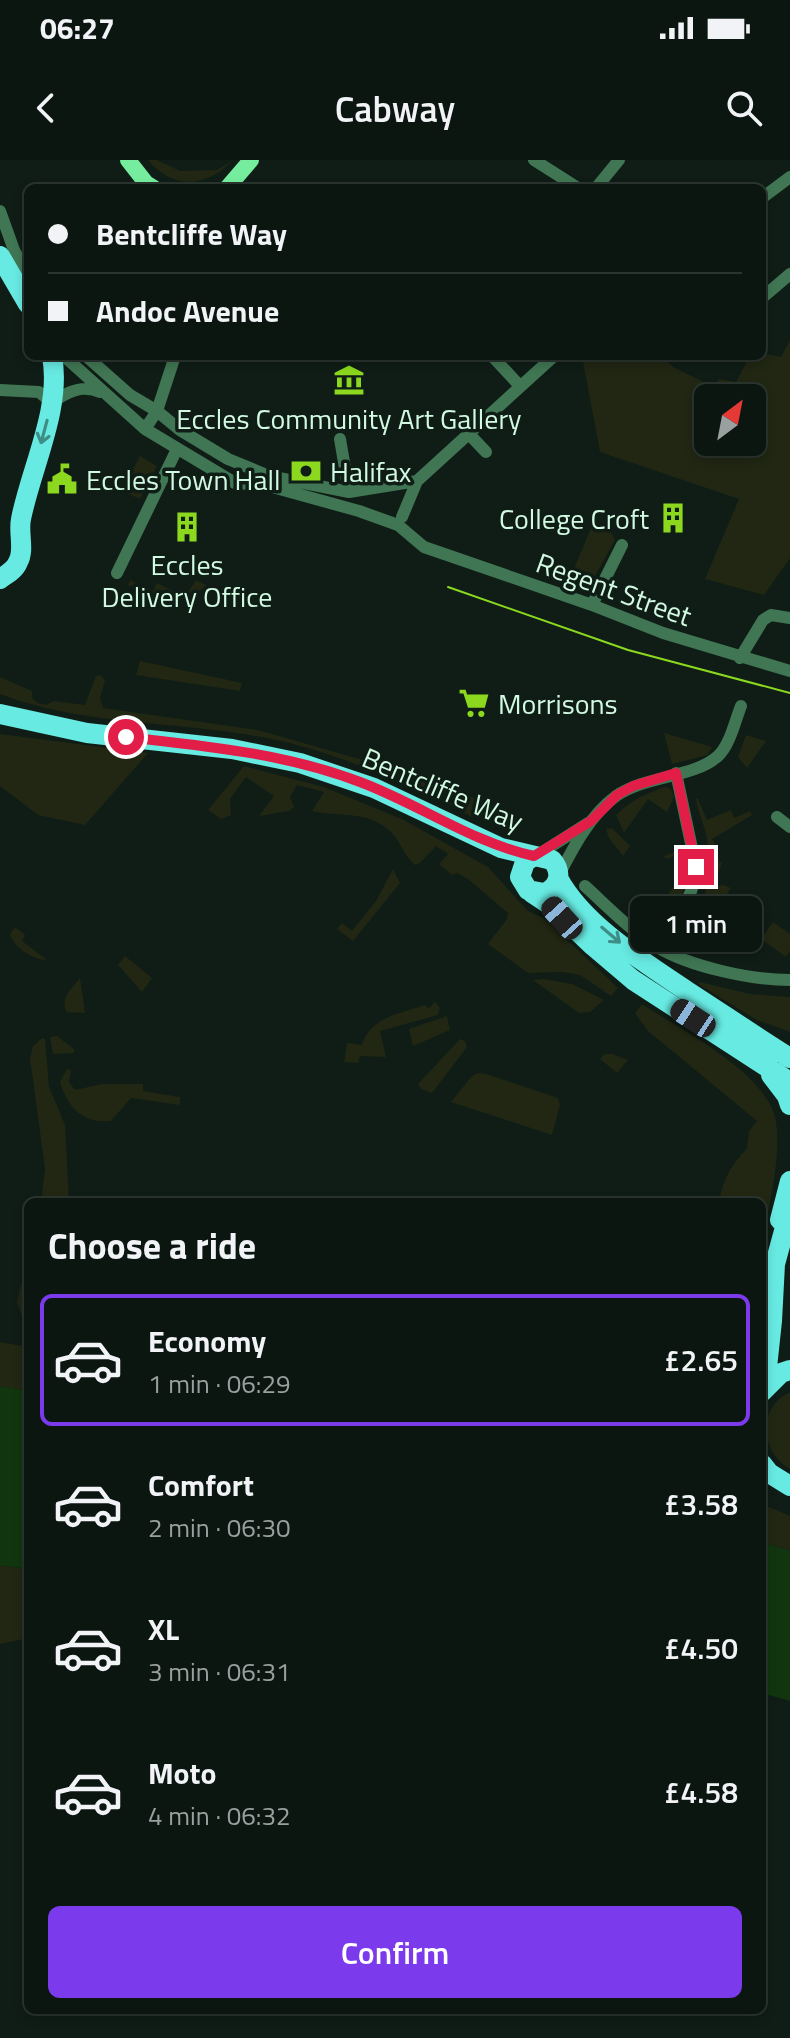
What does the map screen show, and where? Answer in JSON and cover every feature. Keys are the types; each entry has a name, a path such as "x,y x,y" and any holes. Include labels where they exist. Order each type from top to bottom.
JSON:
{"main road":[{"path":"128,160 148,184"},
{"path":"230,184 251,160"},
{"path":"0,256 24,297"},
{"path":"0,579 19,562 10,542 21,520 52,403 55,380 52,360"},
{"name":"Bentcliffe Way","path":"0,714 87,733 232,749 300,763 374,788 501,848 535,856"},
{"path":"454,828 550,905 633,980 746,1042 790,1058"},
{"path":"527,888 522,867 535,856 552,860 565,891 581,910 746,1042 790,1082"},
{"path":"527,888 549,892 559,877"},
{"path":"746,1042 790,1043"},
{"path":"746,1042 787,1096 790,1105"},
{"path":"766,1372 782,1208 790,1181"},
{"path":"775,1264 790,1209"},
{"path":"775,1264 790,1235"},
{"path":"766,1387 781,1373 790,1370"},
{"path":"766,1469 790,1486"}],"street":[{"path":"534,160 572,184"},
{"path":"599,184 619,160"},
{"path":"766,195 790,177"},
{"path":"0,211 24,269"},
{"path":"766,295 790,274"},
{"name":"Regent Street","path":"68,360 145,429 235,483 265,485 312,497 398,525 424,547 663,633 790,671"},
{"path":"91,360 130,395 180,430 228,459 269,476 349,492 417,481"},
{"path":"145,429 157,411 174,360"},
{"path":"496,360 520,386"},
{"path":"402,517 417,481 549,360"},
{"path":"0,390 39,392 52,403 82,388 104,394"},
{"path":"468,433 486,452"},
{"path":"340,439 349,492"},
{"path":"117,573 177,449"},
{"path":"592,605 622,545"},
{"path":"740,658 763,620 771,615 790,618"},
{"path":"559,877 591,821 607,804 625,791 676,773 696,770 719,756 741,706"},
{"path":"659,948 685,904 695,878 696,867 676,773"},
{"path":"777,817 790,827"},
{"path":"535,856 591,821"},
{"path":"585,886 629,927 659,948 736,975 790,980"}],"shaded area":[{"path":"148,160 157,160 180,171 217,170 233,160 212,176 190,182 168,177"},
{"path":"790,340 790,558 764,595 705,579 739,499 600,452 583,360 666,360 673,367 708,384 694,384 694,456 766,456 766,384 716,384 719,379 736,382 748,360 766,360 766,354 781,357"},
{"path":"140,456 157,466 140,499 122,491"},
{"path":"594,521 610,530 615,540 589,587 584,588 568,583"},
{"path":"130,580 153,591 157,583 185,597 196,580 206,585 187,598 178,599 128,585"},
{"path":"140,661 242,683 240,691 136,675"},
{"path":"100,675 105,681 100,698 103,708 258,730 366,761 365,765 380,774 319,751 272,739 62,712 0,694 0,677 32,691 32,698 38,703 46,705 54,701 85,705 96,676"},
{"path":"664,733 712,747 708,755 672,764"},
{"path":"0,734 148,753 85,825 38,815 0,786"},
{"path":"746,735 766,741 747,768 738,757"},
{"path":"372,765 477,799 472,817 384,775 386,772"},
{"path":"244,766 324,787 404,820 488,867 528,911 544,918 618,988 611,996 580,975 528,973 488,944 507,919 508,913 468,879 457,873 452,875 439,864 448,854 436,846 415,865 383,825 364,817 312,811 324,792 297,785 290,797 294,807 289,811 259,816 274,796 246,777 230,799 231,815 221,819 208,810"},
{"path":"665,787 671,789 674,797 667,812 648,799 624,833 616,815 639,798"},
{"path":"696,799 707,820 731,810 734,818 750,811 752,815 712,839 715,843 709,852 722,863 716,880 710,879 707,839"},
{"path":"612,828 630,846 623,856 609,838 606,829"},
{"path":"687,848 689,865 687,880 675,909 664,900 688,866 675,856 666,859 664,856"},
{"path":"393,869 400,883 353,941 337,929 342,923 352,931 376,901"},
{"path":"723,885 731,888 710,918 700,911 706,889"},
{"path":"773,922 790,934 790,951 786,957 761,939"},
{"path":"15,927 25,935 22,941 47,960 36,958 19,948 10,934"},
{"path":"125,956 152,978 142,992 118,965"},
{"path":"80,978 85,1013 67,1012 65,998"},
{"path":"533,980 572,984 604,1000 590,1012 579,1013"},
{"path":"698,984 750,994 790,997 790,1032 757,1020"},
{"path":"435,1002 440,1008 438,1015 380,1031 386,1057 360,1056 358,1063 344,1062 347,1043 362,1045 379,1022 424,1005 429,1008"},
{"path":"642,1004 698,1039 738,1068 768,1100 775,1117 777,1147 766,1224 766,1198 720,1198 728,1173 747,1149 749,1131 757,1121 648,1031 635,1013"},
{"path":"447,1016 450,1030 413,1046 409,1029"},
{"path":"57,1036 74,1049 74,1053 53,1054 50,1037"},
{"path":"45,1039 49,1087 65,1125 69,1198 41,1198 45,1169 30,1058 33,1046"},
{"path":"460,1039 465,1041 467,1047 432,1093 421,1089 418,1084"},
{"path":"605,1054 628,1060 617,1073 600,1059"},
{"path":"67,1069 71,1070 69,1082 75,1090 102,1084 143,1084 143,1091 180,1097 180,1105 131,1098 111,1121 92,1120 72,1107 67,1099 60,1082"},
{"path":"477,1073 558,1098 560,1105 552,1135 451,1102"},
{"path":"24,1274 24,1316 17,1302"},
{"path":"0,1342 24,1346 24,1390 0,1386"},
{"path":"0,1386 24,1390 24,1568 0,1565"},
{"path":"790,1392 790,1469 773,1452 766,1430 771,1408"},
{"path":"766,1506 790,1516 790,1551 766,1543"},
{"path":"766,1543 790,1551 790,1701 766,1694"},
{"path":"0,1565 24,1568 24,1639 0,1644"}],"tram line":[{"path":"448,587 628,650 790,693"}],"place":[{"name":"Eccles Community Art Gallery","path":"349,380"},
{"name":"Halifax","path":"306,471"},
{"name":"Eccles Town Hall","path":"62,479"},
{"name":"College Croft","path":"673,518"},
{"name":"Eccles Delivery Office","path":"187,527"},
{"name":"Morrisons","path":"474,703"}],"route":[{"path":"126,737 232,749 300,763 361,782 454,828 501,848 534,856 591,821 617,795 633,786 676,773 696,867"}]}
